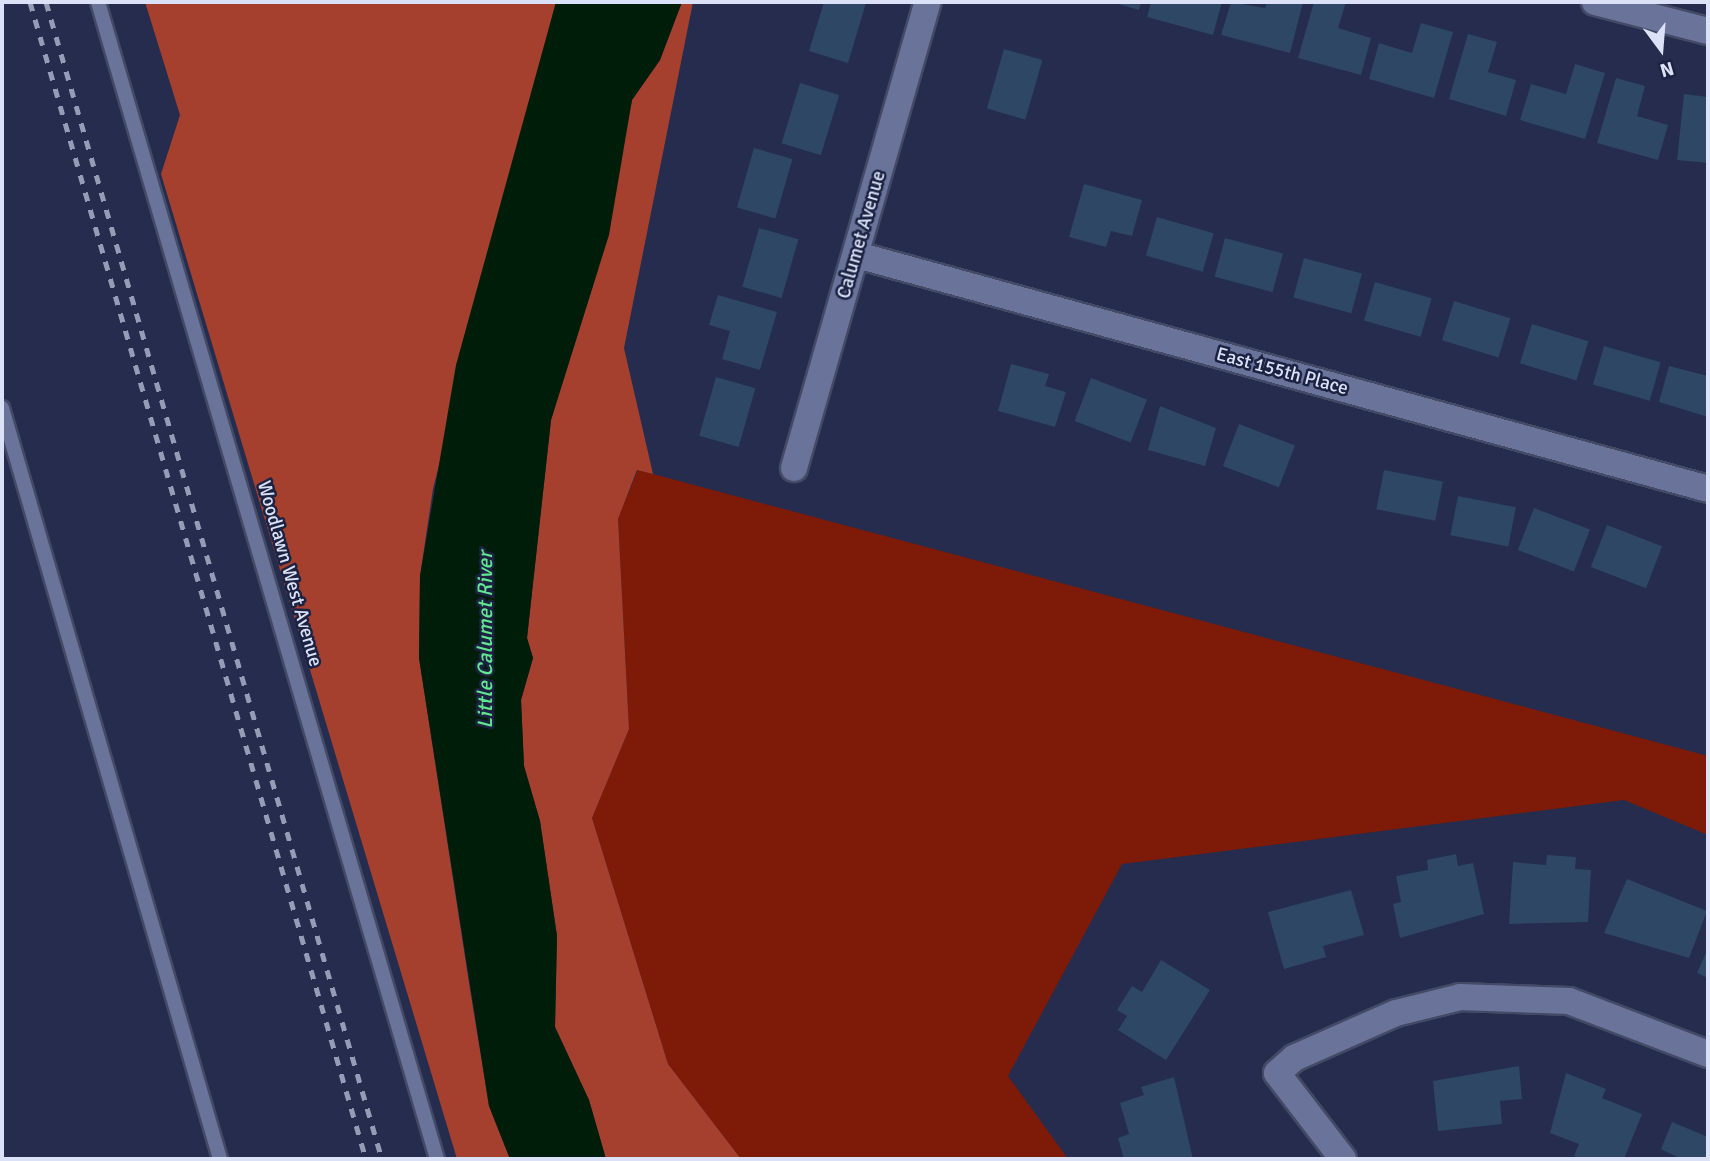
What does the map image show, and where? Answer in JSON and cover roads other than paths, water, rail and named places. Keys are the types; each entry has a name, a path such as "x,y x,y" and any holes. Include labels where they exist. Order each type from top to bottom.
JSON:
{"street":[{"name":"Calumet Avenue","path":"794,468 928,2"},
{"path":"1595,2 1708,31"},
{"name":"East 155th Place","path":"856,255 1708,489"},
{"path":"1343,1159 1277,1073 1294,1058 1396,1013 1489,995 1595,1008 1708,1054"}],"lane":[{"name":"Woodlawn West Avenue","path":"98,2 438,1159"},
{"path":"2,408 220,1159"}],"water":[{"name":"Little Calumet River","path":"556,2 682,2 660,60 632,100 609,235 551,420 527,638 533,658 521,700 524,766 540,821 557,936 555,1027 589,1100 606,1159 510,1159 489,1106 419,658 420,576 456,365"}],"railway":[{"path":"30,2 366,1159"},
{"path":"46,2 382,1159"}]}
